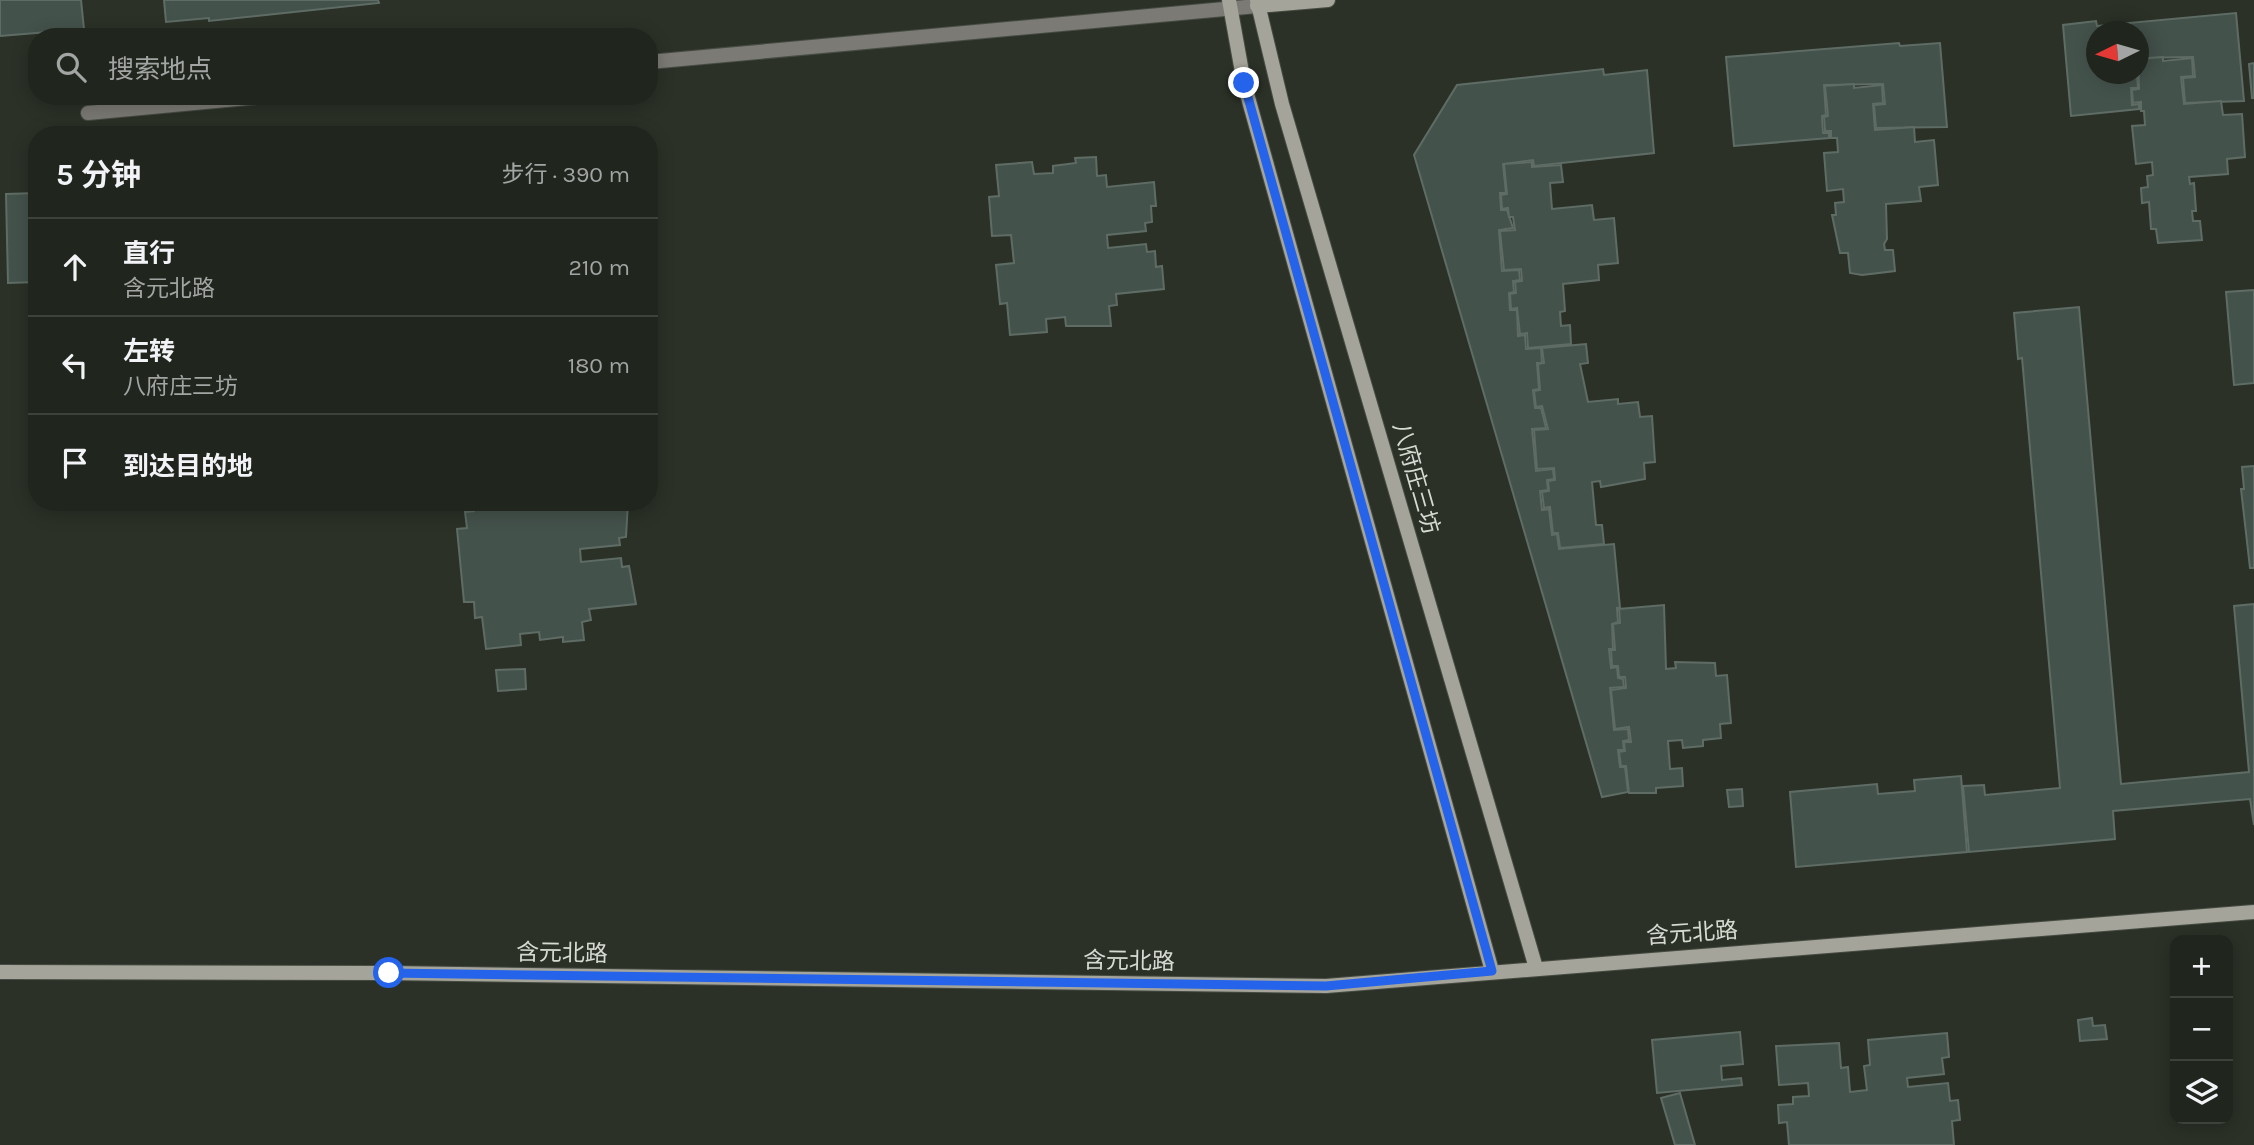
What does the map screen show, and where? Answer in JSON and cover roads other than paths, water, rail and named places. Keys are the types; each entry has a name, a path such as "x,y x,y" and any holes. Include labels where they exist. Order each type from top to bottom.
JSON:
{"street":[{"path":"658,60 1230,4 1328,0"},
{"name":"八府庄三坊","path":"1257,3 1286,117 1536,968"},
{"path":"1230,4 1244,83 1492,971"},
{"path":"88,113 173,105"},
{"name":"含元北路","path":"0,972 375,973 1326,986 2254,912"}]}
